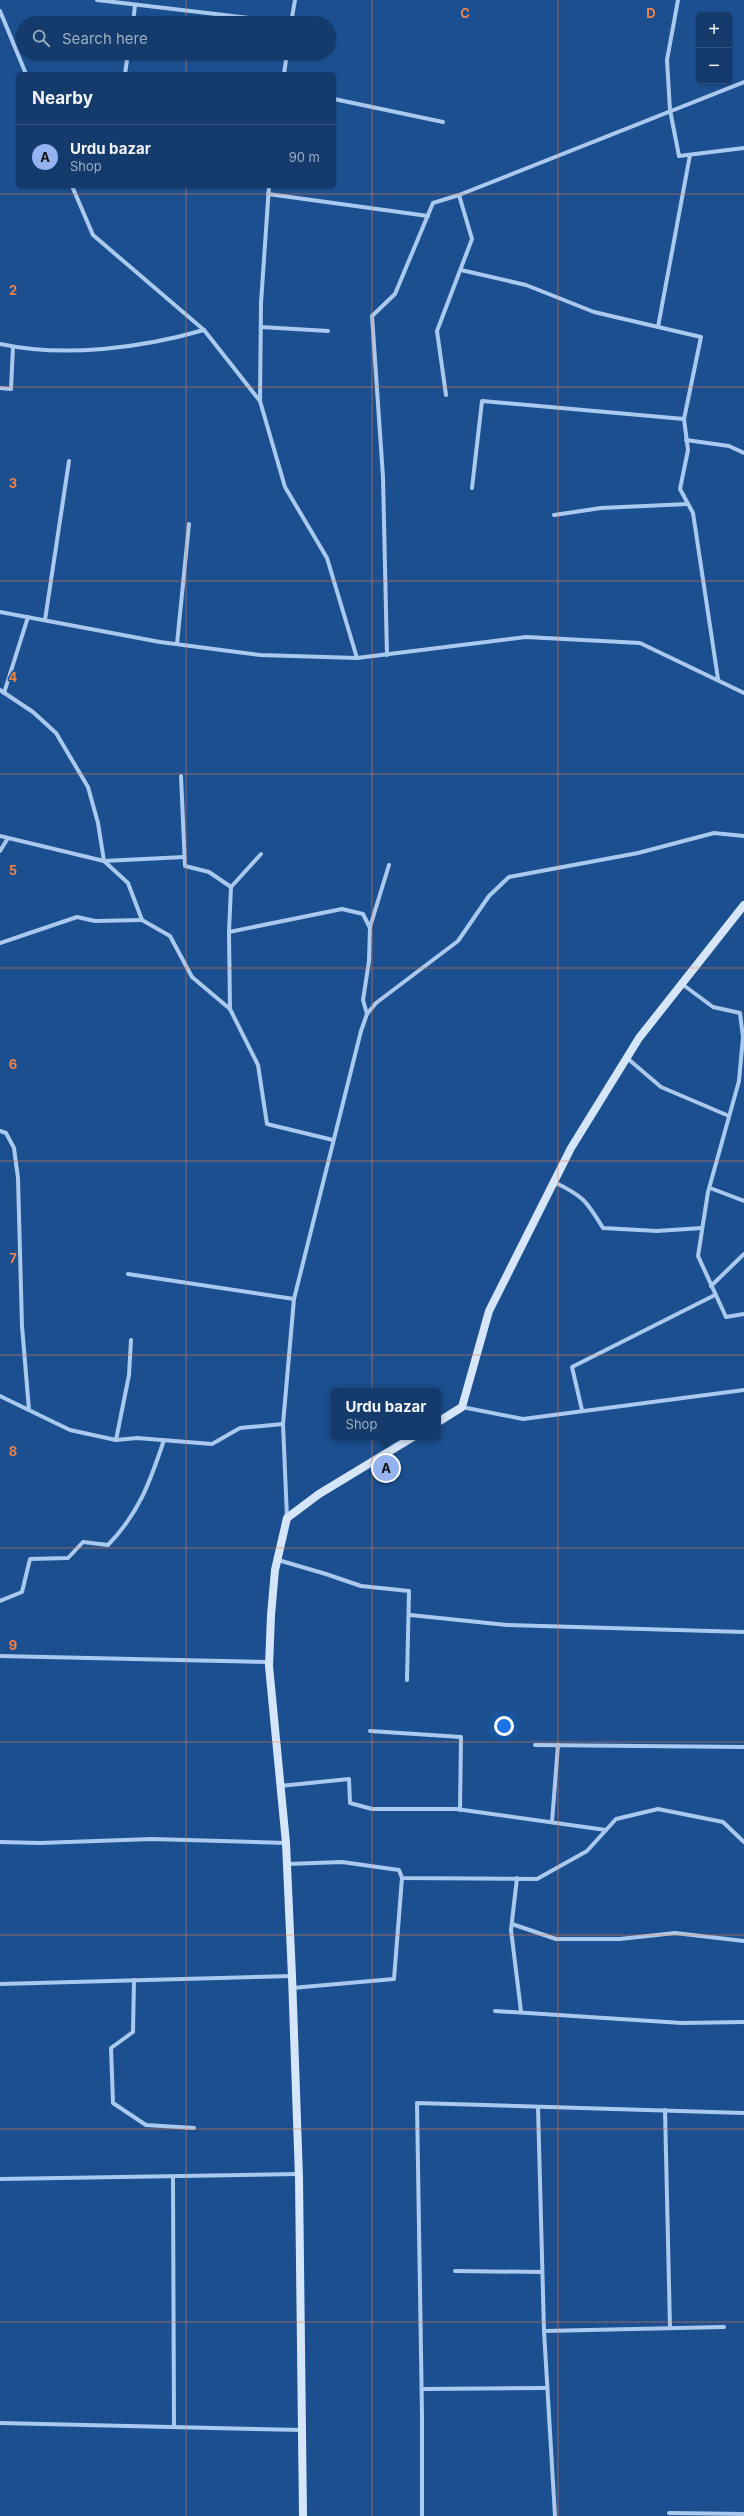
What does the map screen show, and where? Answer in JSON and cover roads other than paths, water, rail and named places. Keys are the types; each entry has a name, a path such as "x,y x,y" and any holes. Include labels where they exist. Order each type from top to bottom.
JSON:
{"main road":[{"path":"441,1420 462,1407 489,1311 571,1148 639,1038 744,905"},
{"path":"303,2516 298,2174 292,1976 286,1843 269,1662 271,1616 278,1560 287,1518 319,1494 407,1440"}],"street":[{"path":"97,0 230,16"},
{"path":"292,16 295,0"},
{"path":"678,0 667,60 670,110 679,156 744,148"},
{"path":"134,16 135,5"},
{"path":"0,11 16,50"},
{"path":"20,60 25,72"},
{"path":"125,72 127,60"},
{"path":"284,72 286,60"},
{"path":"387,655 383,477 372,316 395,294 434,203 459,195 670,110 744,82"},
{"path":"336,99 443,122"},
{"path":"658,327 690,155"},
{"path":"73,188 93,235 204,330 260,401"},
{"path":"269,188 261,327 260,401 285,487 327,558 357,658"},
{"path":"268,194 428,216"},
{"path":"446,395 437,331 472,239 459,195"},
{"path":"461,270 526,285 594,312 701,337 684,419 688,450 680,489 693,513 718,679"},
{"path":"261,327 328,331"},
{"path":"0,344 23,349 107,349 166,341 204,330"},
{"path":"0,388 11,389 13,347"},
{"path":"472,488 482,401 684,419"},
{"path":"686,440 729,446 744,454"},
{"path":"46,620 69,462"},
{"path":"554,515 601,508 688,504"},
{"path":"176,644 189,524"},
{"path":"0,612 176,644 260,655 357,658 526,638 640,643 718,679 744,693"},
{"path":"28,617 2,692 33,712 56,733 88,787 98,823 104,861 128,883 142,920"},
{"path":"181,776 185,866 209,872 231,887"},
{"path":"287,1518 283,1424 294,1299 361,1031 367,1014 376,1003 458,941 489,896 509,877 638,853 714,833 744,836"},
{"path":"0,836 104,861 184,857"},
{"path":"0,851 8,838"},
{"path":"230,1009 229,932 231,887 261,854"},
{"path":"367,1014 363,1000 369,961 370,927 389,865"},
{"path":"229,932 342,909 363,914 370,927"},
{"path":"0,943 76,917 95,921 142,920 170,936 192,977 230,1009 258,1065 267,1124 334,1140"},
{"path":"682,984 713,1007 740,1013 743,1037 739,1081 710,1188 698,1256 726,1317 744,1314"},
{"path":"627,1058 661,1087 729,1116"},
{"path":"0,1131 6,1133 14,1148 18,1178 22,1326 29,1410"},
{"path":"554,1182 580,1195 588,1203 603,1228 657,1231 702,1228"},
{"path":"710,1188 744,1201"},
{"path":"711,1286 744,1254"},
{"path":"128,1274 294,1299"},
{"path":"582,1410 572,1367 715,1295"},
{"path":"116,1440 129,1374 132,1340"},
{"path":"462,1407 523,1419 582,1410 744,1390"},
{"path":"0,1396 70,1430 116,1440 137,1438 212,1444 240,1428 283,1424"},
{"path":"0,1601 22,1592 30,1559 68,1558 83,1542 108,1545 125,1528 146,1493 164,1440"},
{"path":"278,1560 361,1586 409,1591 410,1615 407,1680"},
{"path":"410,1615 507,1625 744,1632"},
{"path":"0,1656 269,1662"},
{"path":"370,1731 461,1737 460,1810"},
{"path":"535,1744 744,1747"},
{"path":"552,1822 558,1745"},
{"path":"280,1786 349,1779 350,1803 372,1809 460,1810 606,1830"},
{"path":"402,1878 537,1879 587,1851 616,1819 658,1809 723,1822 744,1842"},
{"path":"0,1842 40,1843 152,1839 286,1843"},
{"path":"287,1864 342,1862 399,1870 402,1878 394,1979 292,1988"},
{"path":"517,1878 512,1924 520,2011"},
{"path":"512,1924 556,1939 620,1939 675,1933 744,1941"},
{"path":"0,1984 292,1976"},
{"path":"134,1980 133,2032 111,2048 113,2103 146,2125 194,2128"},
{"path":"495,2011 520,2011 682,2023 744,2022"},
{"path":"422,2516 422,2389 417,2104 744,2113"},
{"path":"538,2107 544,2331 555,2516"},
{"path":"664,2110 670,2328"},
{"path":"0,2179 298,2174"},
{"path":"174,2177 174,2427"},
{"path":"455,2271 542,2272"},
{"path":"544,2331 724,2327"},
{"path":"422,2389 547,2388"},
{"path":"0,2424 302,2430"},
{"path":"669,2513 744,2514"}],"place":[{"name":"Urdu bazar","path":"386,1468"}]}
